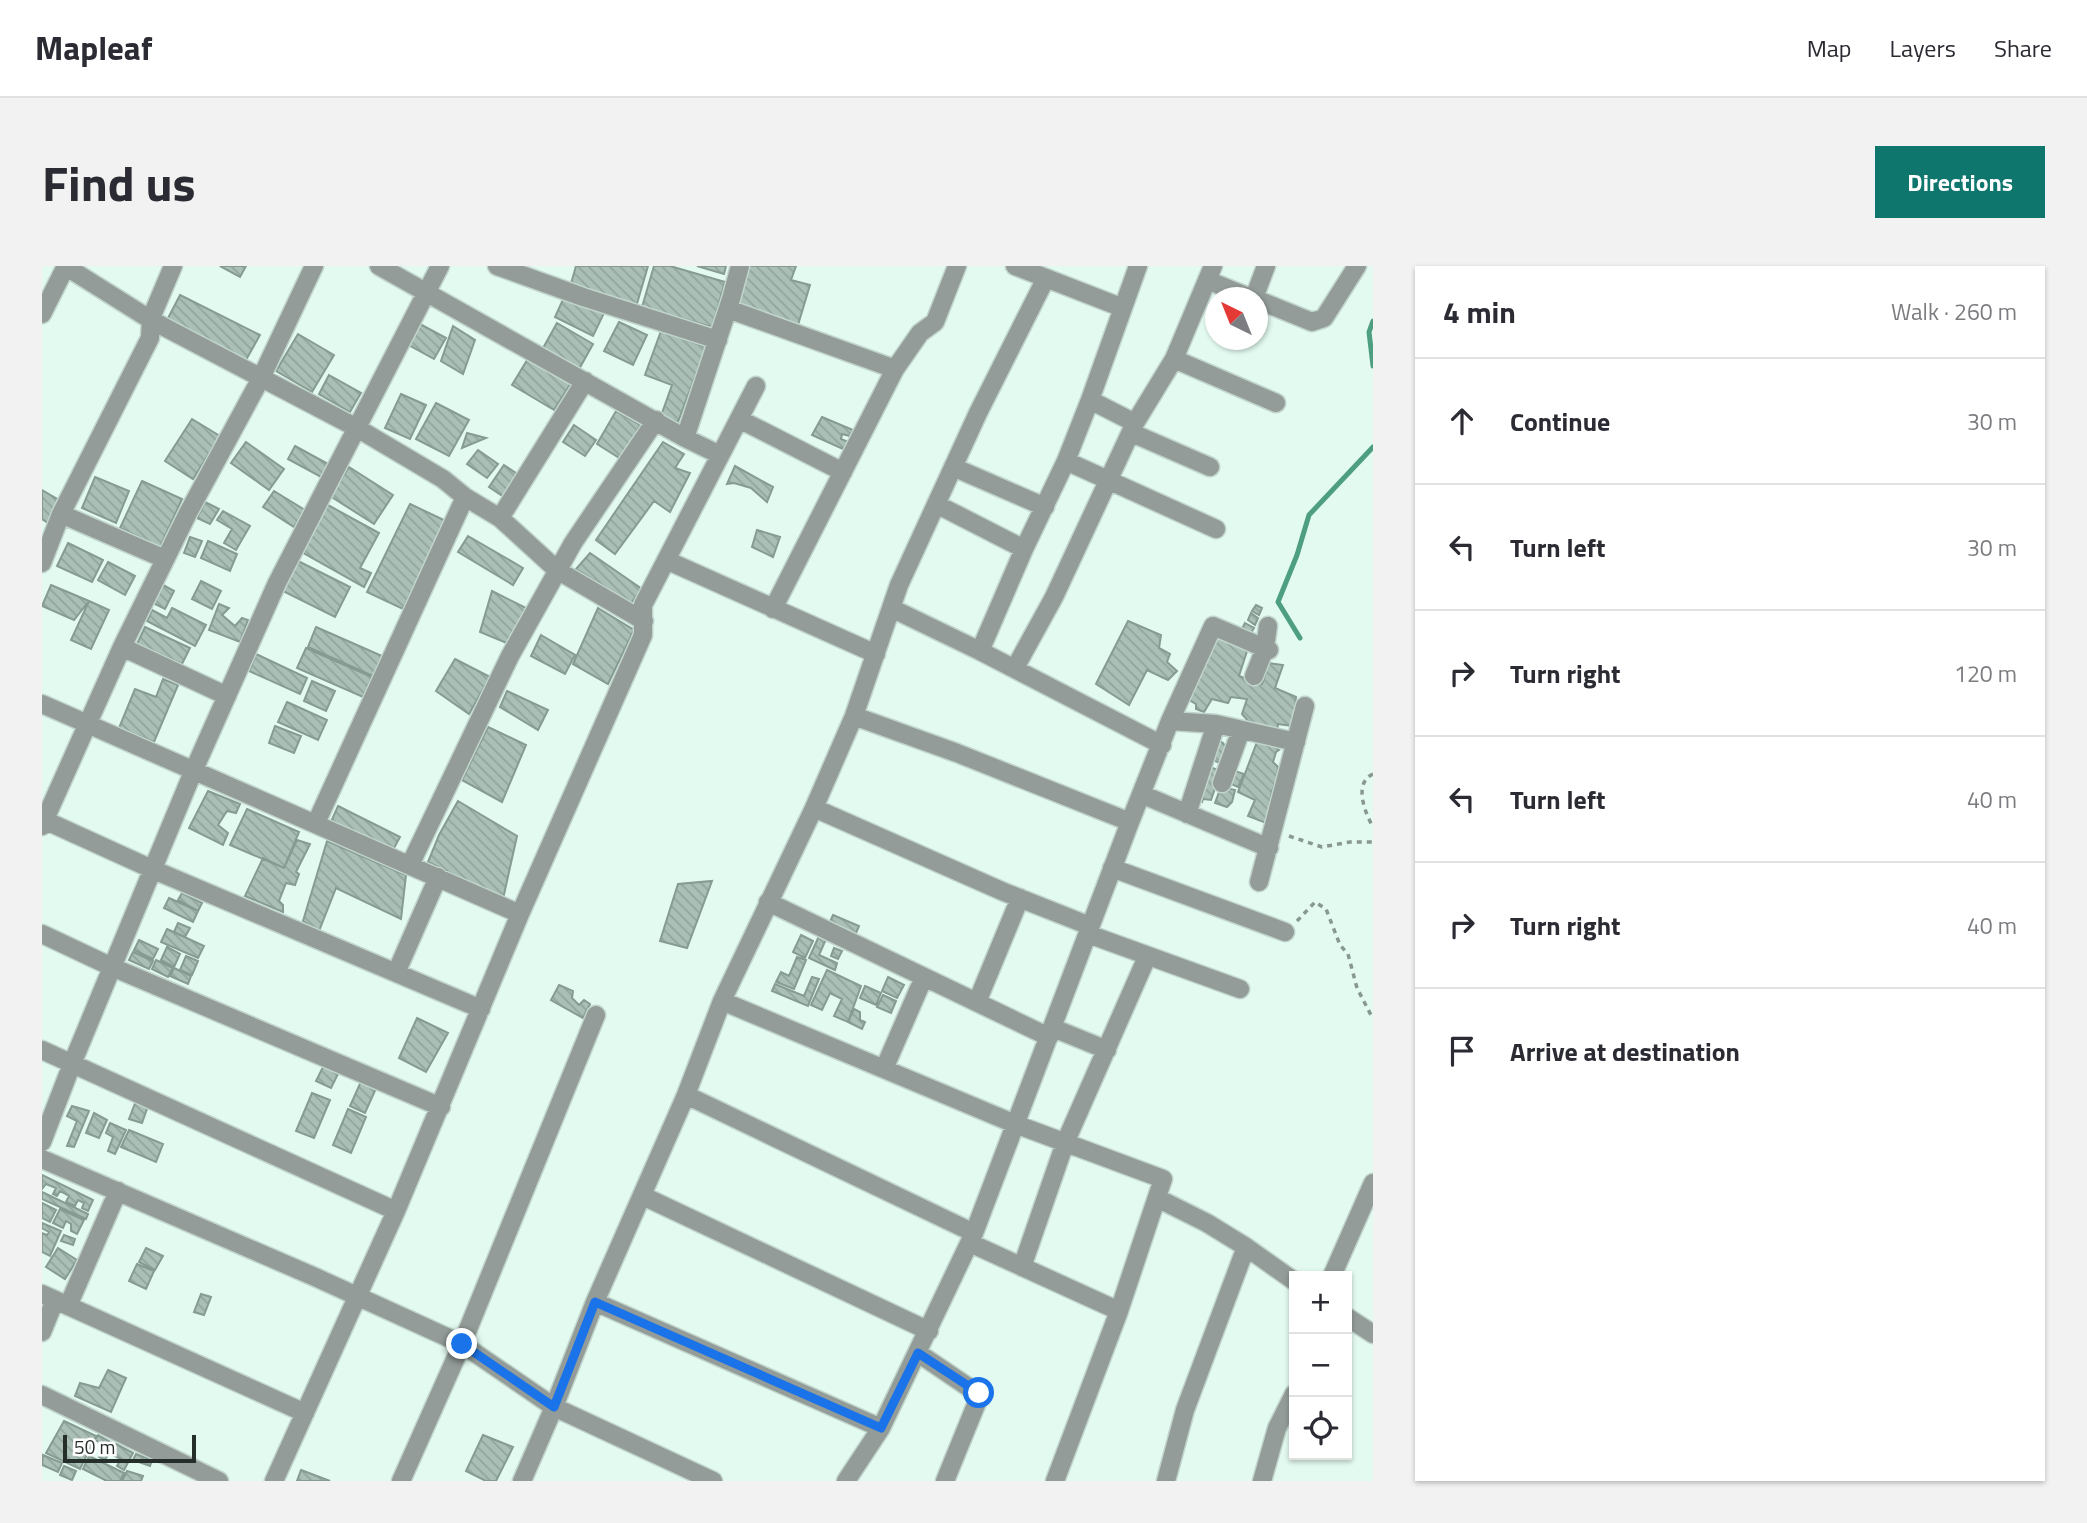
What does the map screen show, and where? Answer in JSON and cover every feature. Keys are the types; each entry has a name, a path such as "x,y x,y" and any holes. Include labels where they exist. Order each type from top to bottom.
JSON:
{"street":[{"path":"42,314 66,266 151,320 357,428 443,480 465,498 500,518 557,570 644,621"},
{"path":"44,553 150,338 151,320 173,266"},
{"path":"314,266 261,378 188,513 122,647 43,822 481,1009"},
{"path":"379,266 720,455"},
{"path":"42,1142 193,772 277,583 440,266"},
{"path":"497,266 595,302 718,340"},
{"path":"685,438 740,266"},
{"path":"773,609 895,369 920,333 935,322 957,266"},
{"path":"1015,266 1123,308"},
{"path":"981,650 1024,549 1066,461 1138,266"},
{"path":"1258,287 1266,266"},
{"path":"1268,304 1312,322 1319,322 1357,266"},
{"path":"1015,668 1054,597 1134,428 1174,359 1210,273 1235,287"},
{"path":"522,1481 595,1302 686,1095 722,1001 814,808 854,716 899,585 1045,278"},
{"path":"728,309 895,369"},
{"path":"1174,359 1276,403"},
{"path":"500,518 585,381"},
{"path":"274,1481 396,1211 520,914 643,635 643,605 756,386"},
{"path":"1090,400 1134,428 1210,467"},
{"path":"739,419 843,472"},
{"path":"410,865 510,656 557,570 656,421"},
{"path":"1066,461 1216,529"},
{"path":"953,467 1045,507"},
{"path":"316,823 465,498"},
{"path":"936,504 1024,549"},
{"path":"61,514 165,559"},
{"path":"666,560 876,654"},
{"path":"891,608 981,650 1162,744"},
{"path":"846,1481 881,1428 972,1238 1112,867 1170,721 1213,626 1267,649"},
{"path":"1254,676 1267,649 1268,626"},
{"path":"122,647 227,696"},
{"path":"42,704 520,914"},
{"path":"1259,882 1305,706"},
{"path":"854,716 957,753 1130,822"},
{"path":"1170,721 1216,724 1296,742"},
{"path":"1188,814 1216,724"},
{"path":"1222,783 1241,730"},
{"path":"1142,794 1188,814 1272,839"},
{"path":"814,808 1147,957 1240,989"},
{"path":"1112,867 1286,932"},
{"path":"396,972 438,877"},
{"path":"977,1002 1020,898"},
{"path":"768,902 977,1002 1051,1032 1107,1050"},
{"path":"42,934 112,967 441,1107"},
{"path":"1022,1267 1065,1143 1147,957"},
{"path":"884,1069 924,977"},
{"path":"722,1001 1016,1124 1163,1178 1119,1311 1055,1481"},
{"path":"401,1481 462,1344 596,1015"},
{"path":"42,1049 396,1211"},
{"path":"686,1095 972,1238 1022,1267 1119,1311"},
{"path":"42,1159 462,1344 554,1407 713,1481"},
{"path":"1334,1271 1373,1184"},
{"path":"42,1332 55,1300 118,1191"},
{"path":"643,1196 929,1331"},
{"path":"1157,1198 1207,1223 1289,1277"},
{"path":"1166,1481 1185,1410 1246,1247"},
{"path":"55,1300 305,1413"},
{"path":"595,1302 881,1428"},
{"path":"1352,1320 1373,1334"},
{"path":"918,1353 980,1395 945,1481"},
{"path":"42,1395 219,1481"},
{"path":"1262,1481 1278,1428 1293,1397"}],"path":[{"path":"1373,774 1363,782 1363,793 1365,813 1373,827"},
{"path":"1272,839 1322,847 1350,842 1373,842"},
{"path":"1286,932 1315,902 1326,909 1340,945 1348,954 1357,988 1373,1019"}],"building":[{"path":"220,266 246,266 240,277"},
{"path":"576,266 648,266 636,307 570,287"},
{"path":"654,266 670,266 725,282 712,327 642,307"},
{"path":"697,266 726,266 724,274"},
{"path":"747,266 796,266 791,280 810,285 798,325 734,306"},
{"path":"180,295 260,335 246,360 167,320"},
{"path":"565,295 604,313 593,336 555,317"},
{"path":"619,322 647,335 633,365 604,351"},
{"path":"418,323 446,338 434,359 407,344"},
{"path":"557,323 593,344 578,371 542,350"},
{"path":"453,326 475,340 463,374 441,361"},
{"path":"661,331 706,347 678,422 661,416 672,385 645,375"},
{"path":"298,334 334,355 312,392 276,371"},
{"path":"529,357 571,383 554,410 512,385"},
{"path":"329,375 361,393 350,412 319,394"},
{"path":"401,394 426,405 410,439 385,428"},
{"path":"436,403 469,420 449,456 416,439"},
{"path":"616,411 640,425 621,459 597,444"},
{"path":"822,417 853,430 850,436 842,434 841,439 848,442 843,449 812,435"},
{"path":"192,419 220,436 193,479 165,461"},
{"path":"574,425 596,440 585,456 563,442"},
{"path":"467,433 486,438 462,448"},
{"path":"246,442 284,469 269,490 231,463"},
{"path":"663,442 684,454 675,468 690,473 670,512 654,501 615,554 596,540"},
{"path":"295,446 328,464 321,477 288,459"},
{"path":"478,450 498,464 487,478 467,464"},
{"path":"504,465 519,475 504,497 489,487"},
{"path":"735,466 773,487 767,502 751,488 734,483 727,484"},
{"path":"349,467 393,495 374,524 330,496"},
{"path":"95,477 129,491 116,523 82,508"},
{"path":"142,481 182,499 160,547 120,528"},
{"path":"42,490 61,501 48,523 42,519"},
{"path":"274,491 305,510 294,527 263,507"},
{"path":"205,502 219,509 210,524 197,518"},
{"path":"326,504 379,533 360,568 371,573 364,587 300,551"},
{"path":"410,504 446,521 403,609 367,592"},
{"path":"223,511 250,526 236,550 224,543 232,529 217,520"},
{"path":"757,530 780,537 773,557 752,547"},
{"path":"468,536 523,568 513,585 458,552"},
{"path":"190,537 202,541 195,557 184,553"},
{"path":"208,541 237,554 230,571 201,558"},
{"path":"68,543 103,560 92,582 57,566"},
{"path":"590,553 642,589 631,603 576,569"},
{"path":"296,560 350,587 335,617 281,590"},
{"path":"108,562 135,576 125,595 98,580"},
{"path":"201,581 221,591 212,609 192,599"},
{"path":"51,585 89,601 74,620 42,606"},
{"path":"163,585 174,591 165,609 153,603"},
{"path":"492,591 528,609 509,644 480,632"},
{"path":"89,601 109,610 91,649 71,640"},
{"path":"219,604 229,608 222,615 235,626 242,618 248,620 240,642 209,630"},
{"path":"1256,605 1262,608 1259,615 1252,611"},
{"path":"172,608 206,625 195,646 147,621 152,610 167,618"},
{"path":"598,608 634,630 608,684 573,664"},
{"path":"1251,613 1258,618 1255,625 1248,620"},
{"path":"1128,621 1161,635 1159,648 1170,654 1167,662 1177,671 1168,680 1147,670 1129,705 1096,684"},
{"path":"1245,623 1254,628 1250,635 1241,631"},
{"path":"145,627 190,648 182,664 137,644"},
{"path":"316,627 382,656 373,676 308,647"},
{"path":"541,635 575,655 565,674 531,656"},
{"path":"1216,635 1248,648 1239,676 1262,684 1269,663 1283,665 1275,688 1296,697 1293,726 1278,724 1277,731 1248,721 1242,714 1247,699 1231,697 1228,703 1212,699 1204,712 1196,709 1196,704 1189,700"},
{"path":"306,648 372,677 363,697 297,668"},
{"path":"256,654 307,678 300,694 249,671"},
{"path":"455,659 490,677 469,714 436,691"},
{"path":"163,679 178,685 154,742 119,728 135,689 156,697"},
{"path":"312,681 335,691 326,711 304,701"},
{"path":"507,691 548,710 538,730 500,707"},
{"path":"287,702 327,720 318,740 278,722"},
{"path":"275,726 301,736 294,753 269,743"},
{"path":"488,727 526,745 502,802 462,780"},
{"path":"1216,739 1226,748 1225,765 1210,759"},
{"path":"1257,742 1268,742 1279,750 1273,762 1278,767 1277,779 1266,823 1248,816 1255,800 1238,792"},
{"path":"1207,766 1221,771 1211,800 1203,799 1202,802 1199,800"},
{"path":"1229,769 1244,774 1238,787 1224,781"},
{"path":"1221,787 1235,790 1232,802 1227,807 1215,803"},
{"path":"208,791 240,804 236,813 227,811 218,825 228,833 223,845 189,828"},
{"path":"458,801 517,836 503,899 428,862"},
{"path":"338,806 400,837 393,850 330,824"},
{"path":"247,809 299,832 284,868 230,845"},
{"path":"297,840 310,844 296,872 299,874 295,885 286,883 279,901 283,905 283,912 245,896 263,858 284,868"},
{"path":"327,841 406,875 401,919 336,888 319,931 303,921"},
{"path":"712,881 687,948 660,941 678,884"},
{"path":"182,893 202,903 198,911 178,900"},
{"path":"169,898 198,911 193,922 164,908"},
{"path":"833,915 859,926 854,938 828,926"},
{"path":"178,923 190,928 185,937 174,932"},
{"path":"167,929 204,946 198,958 161,942"},
{"path":"801,935 813,941 805,958 793,952"},
{"path":"819,936 826,939 819,955 837,963 835,970 809,958"},
{"path":"139,940 158,949 153,959 134,950"},
{"path":"167,947 180,954 174,967 161,960"},
{"path":"834,948 842,951 838,959 831,956"},
{"path":"133,952 153,961 149,969 129,960"},
{"path":"186,956 198,961 192,975 180,970"},
{"path":"797,957 806,960 794,989 776,982 781,972 789,976"},
{"path":"156,960 173,968 168,977 152,969"},
{"path":"174,968 191,976 188,984 170,976"},
{"path":"827,970 861,986 848,1022 834,1016 842,999 830,993 822,1010 811,1005"},
{"path":"812,977 819,979 808,1006 772,991 775,984 804,996"},
{"path":"888,977 904,985 897,998 882,991"},
{"path":"559,985 573,991 572,998 579,1005 584,1000 590,1004 583,1018 551,1000"},
{"path":"865,986 881,993 876,1005 860,998"},
{"path":"883,995 896,1001 891,1013 877,1007"},
{"path":"854,1009 860,1012 860,1020 865,1022 862,1029 848,1022"},
{"path":"417,1018 448,1033 426,1072 399,1058"},
{"path":"324,1065 339,1072 331,1088 316,1081"},
{"path":"363,1077 378,1084 365,1113 350,1106"},
{"path":"312,1093 330,1100 314,1138 296,1131"},
{"path":"137,1098 149,1103 142,1123 129,1119"},
{"path":"72,1106 89,1111 74,1147 67,1146 77,1121 67,1116"},
{"path":"348,1109 366,1117 351,1153 333,1145"},
{"path":"94,1113 107,1120 99,1138 86,1133"},
{"path":"110,1123 126,1130 115,1154 108,1151 113,1137 106,1133"},
{"path":"129,1130 163,1144 156,1162 121,1147"},
{"path":"42,1175 93,1200 88,1211 82,1208 84,1203 78,1200 75,1206 66,1202 69,1196 60,1191 57,1196 53,1194 56,1188 46,1184 42,1189"},
{"path":"42,1192 88,1214 86,1219 42,1199"},
{"path":"42,1203 56,1210 50,1222 42,1218"},
{"path":"60,1209 84,1220 77,1234 71,1231 71,1224 66,1221 63,1228 53,1223"},
{"path":"42,1223 61,1231 50,1256 42,1252 42,1233 47,1235 49,1232 42,1228"},
{"path":"64,1235 75,1239 73,1245 61,1241"},
{"path":"58,1248 77,1260 65,1279 46,1267"},
{"path":"146,1248 163,1256 155,1270 139,1262"},
{"path":"137,1264 154,1271 146,1289 129,1281"},
{"path":"201,1294 211,1297 204,1315 194,1312"},
{"path":"108,1370 126,1378 111,1412 75,1396 80,1383 99,1388"},
{"path":"64,1421 96,1436 80,1469 46,1453"},
{"path":"98,1435 114,1444 105,1460 99,1457 105,1445 95,1440"},
{"path":"483,1435 513,1447 496,1481 486,1481 466,1471"},
{"path":"116,1444 133,1453 124,1470 117,1466 121,1459 111,1454"},
{"path":"136,1454 152,1460 150,1466 133,1460"},
{"path":"43,1455 62,1463 58,1472 42,1465"},
{"path":"89,1456 124,1473 120,1481 107,1481 83,1469"},
{"path":"64,1466 76,1471 72,1480 60,1475"},
{"path":"301,1470 330,1481 297,1481"},
{"path":"127,1471 143,1476 141,1481 122,1481"}],"waterway":[{"path":"1373,321 1369,332 1373,366"},
{"path":"1300,638 1278,602 1297,555 1309,515 1373,447"}],"route":[{"path":"462,1344 554,1407 595,1302 881,1428 918,1353 979,1393"}]}
